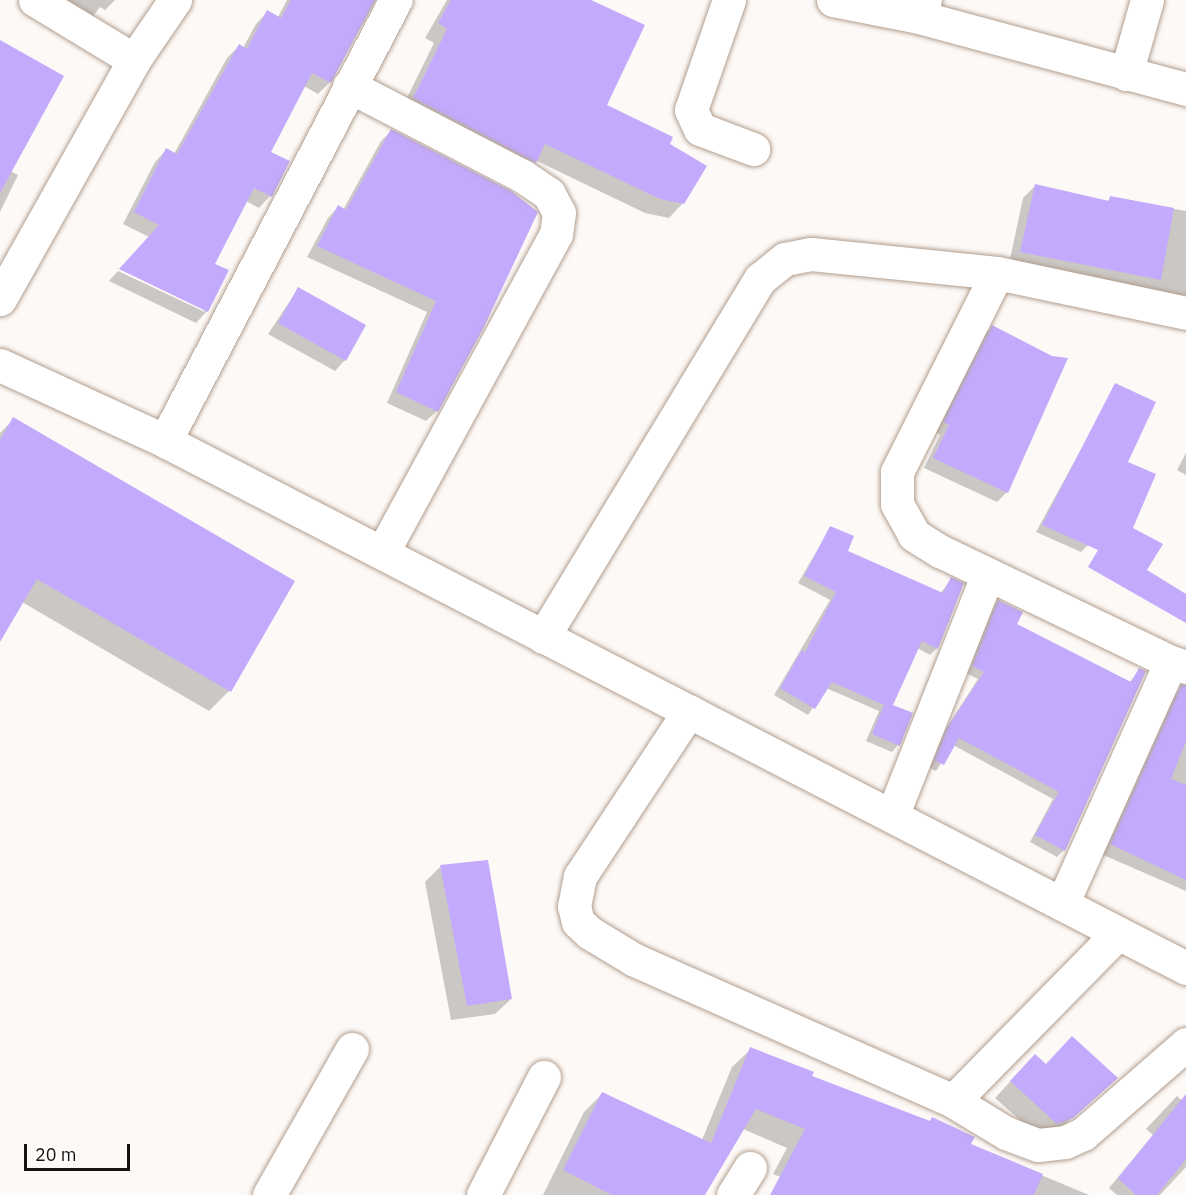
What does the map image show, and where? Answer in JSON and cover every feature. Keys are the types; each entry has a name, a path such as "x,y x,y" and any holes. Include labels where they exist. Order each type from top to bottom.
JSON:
{"street":[{"path":"35,0 134,60"},
{"path":"0,299 134,60 175,0"},
{"path":"165,441 396,0"},
{"path":"729,0 691,110 700,129 753,149"},
{"path":"834,0 922,8 1126,74 1186,89"},
{"path":"1126,74 1147,0"},
{"path":"349,86 521,175 549,194 559,213 556,234 382,554"},
{"path":"543,637 760,279 785,259 811,254 998,273 1186,313"},
{"path":"998,273 897,472 897,504 914,535 988,574 1179,665 1062,904"},
{"path":"0,365 165,441 1186,968"},
{"path":"892,816 988,574"},
{"path":"689,711 580,876 574,906 578,922 635,960 953,1101 1005,1133 1038,1145 1065,1142 1083,1134 1186,1044"},
{"path":"953,1101 1118,933"},
{"path":"278,1192 352,1049"},
{"path":"483,1195 543,1077"}],"building":[{"path":"291,0 375,0 331,83 312,73 271,152 290,161 272,197 254,188 215,264 229,270 208,312 119,269 159,225 134,212 166,148 177,154 239,44 247,49 267,10 281,18"},
{"path":"451,0 591,0 645,25 607,105 673,137 670,144 707,166 684,204 660,199 545,144 536,163 413,98 447,29 438,23"},
{"path":"0,40 64,76 0,193"},
{"path":"391,129 511,191 538,212 483,329 438,412 396,392 436,301 317,246 338,205 346,210"},
{"path":"1035,184 1109,201 1110,196 1174,208 1161,280 1020,252"},
{"path":"298,287 366,325 346,361 278,323"},
{"path":"992,325 1052,356 1068,358 1008,493 933,458 949,425 943,422"},
{"path":"1115,383 1156,402 1128,462 1156,474 1133,528 1163,544 1147,570 1186,594 1186,623 1088,567 1098,550 1042,525"},
{"path":"13,417 295,581 231,692 37,579 0,642 0,440"},
{"path":"830,526 854,536 848,551 943,593 951,577 964,583 938,649 922,641 893,705 913,713 900,746 872,734 884,705 832,682 815,709 780,688 802,650 805,652 836,592 804,576"},
{"path":"998,600 1023,612 1017,624 1131,682 1139,668 1146,671 1065,851 1035,835 1059,792 959,738 944,765 934,760 947,728 984,672 972,666"},
{"path":"1181,685 1186,685 1186,741 1171,779 1186,785 1186,880 1110,844"},
{"path":"488,860 512,999 467,1006 440,865"},
{"path":"1072,1036 1118,1078 1073,1118 1057,1124 1010,1081 1035,1054 1046,1064"},
{"path":"750,1047 814,1072 812,1076 930,1121 932,1117 975,1137 971,1144 1043,1174 1034,1195 770,1195 805,1129 756,1109 705,1195 612,1195 563,1170 602,1092 711,1143"},
{"path":"1186,1094 1186,1159 1157,1195 1136,1195 1118,1178"}]}
